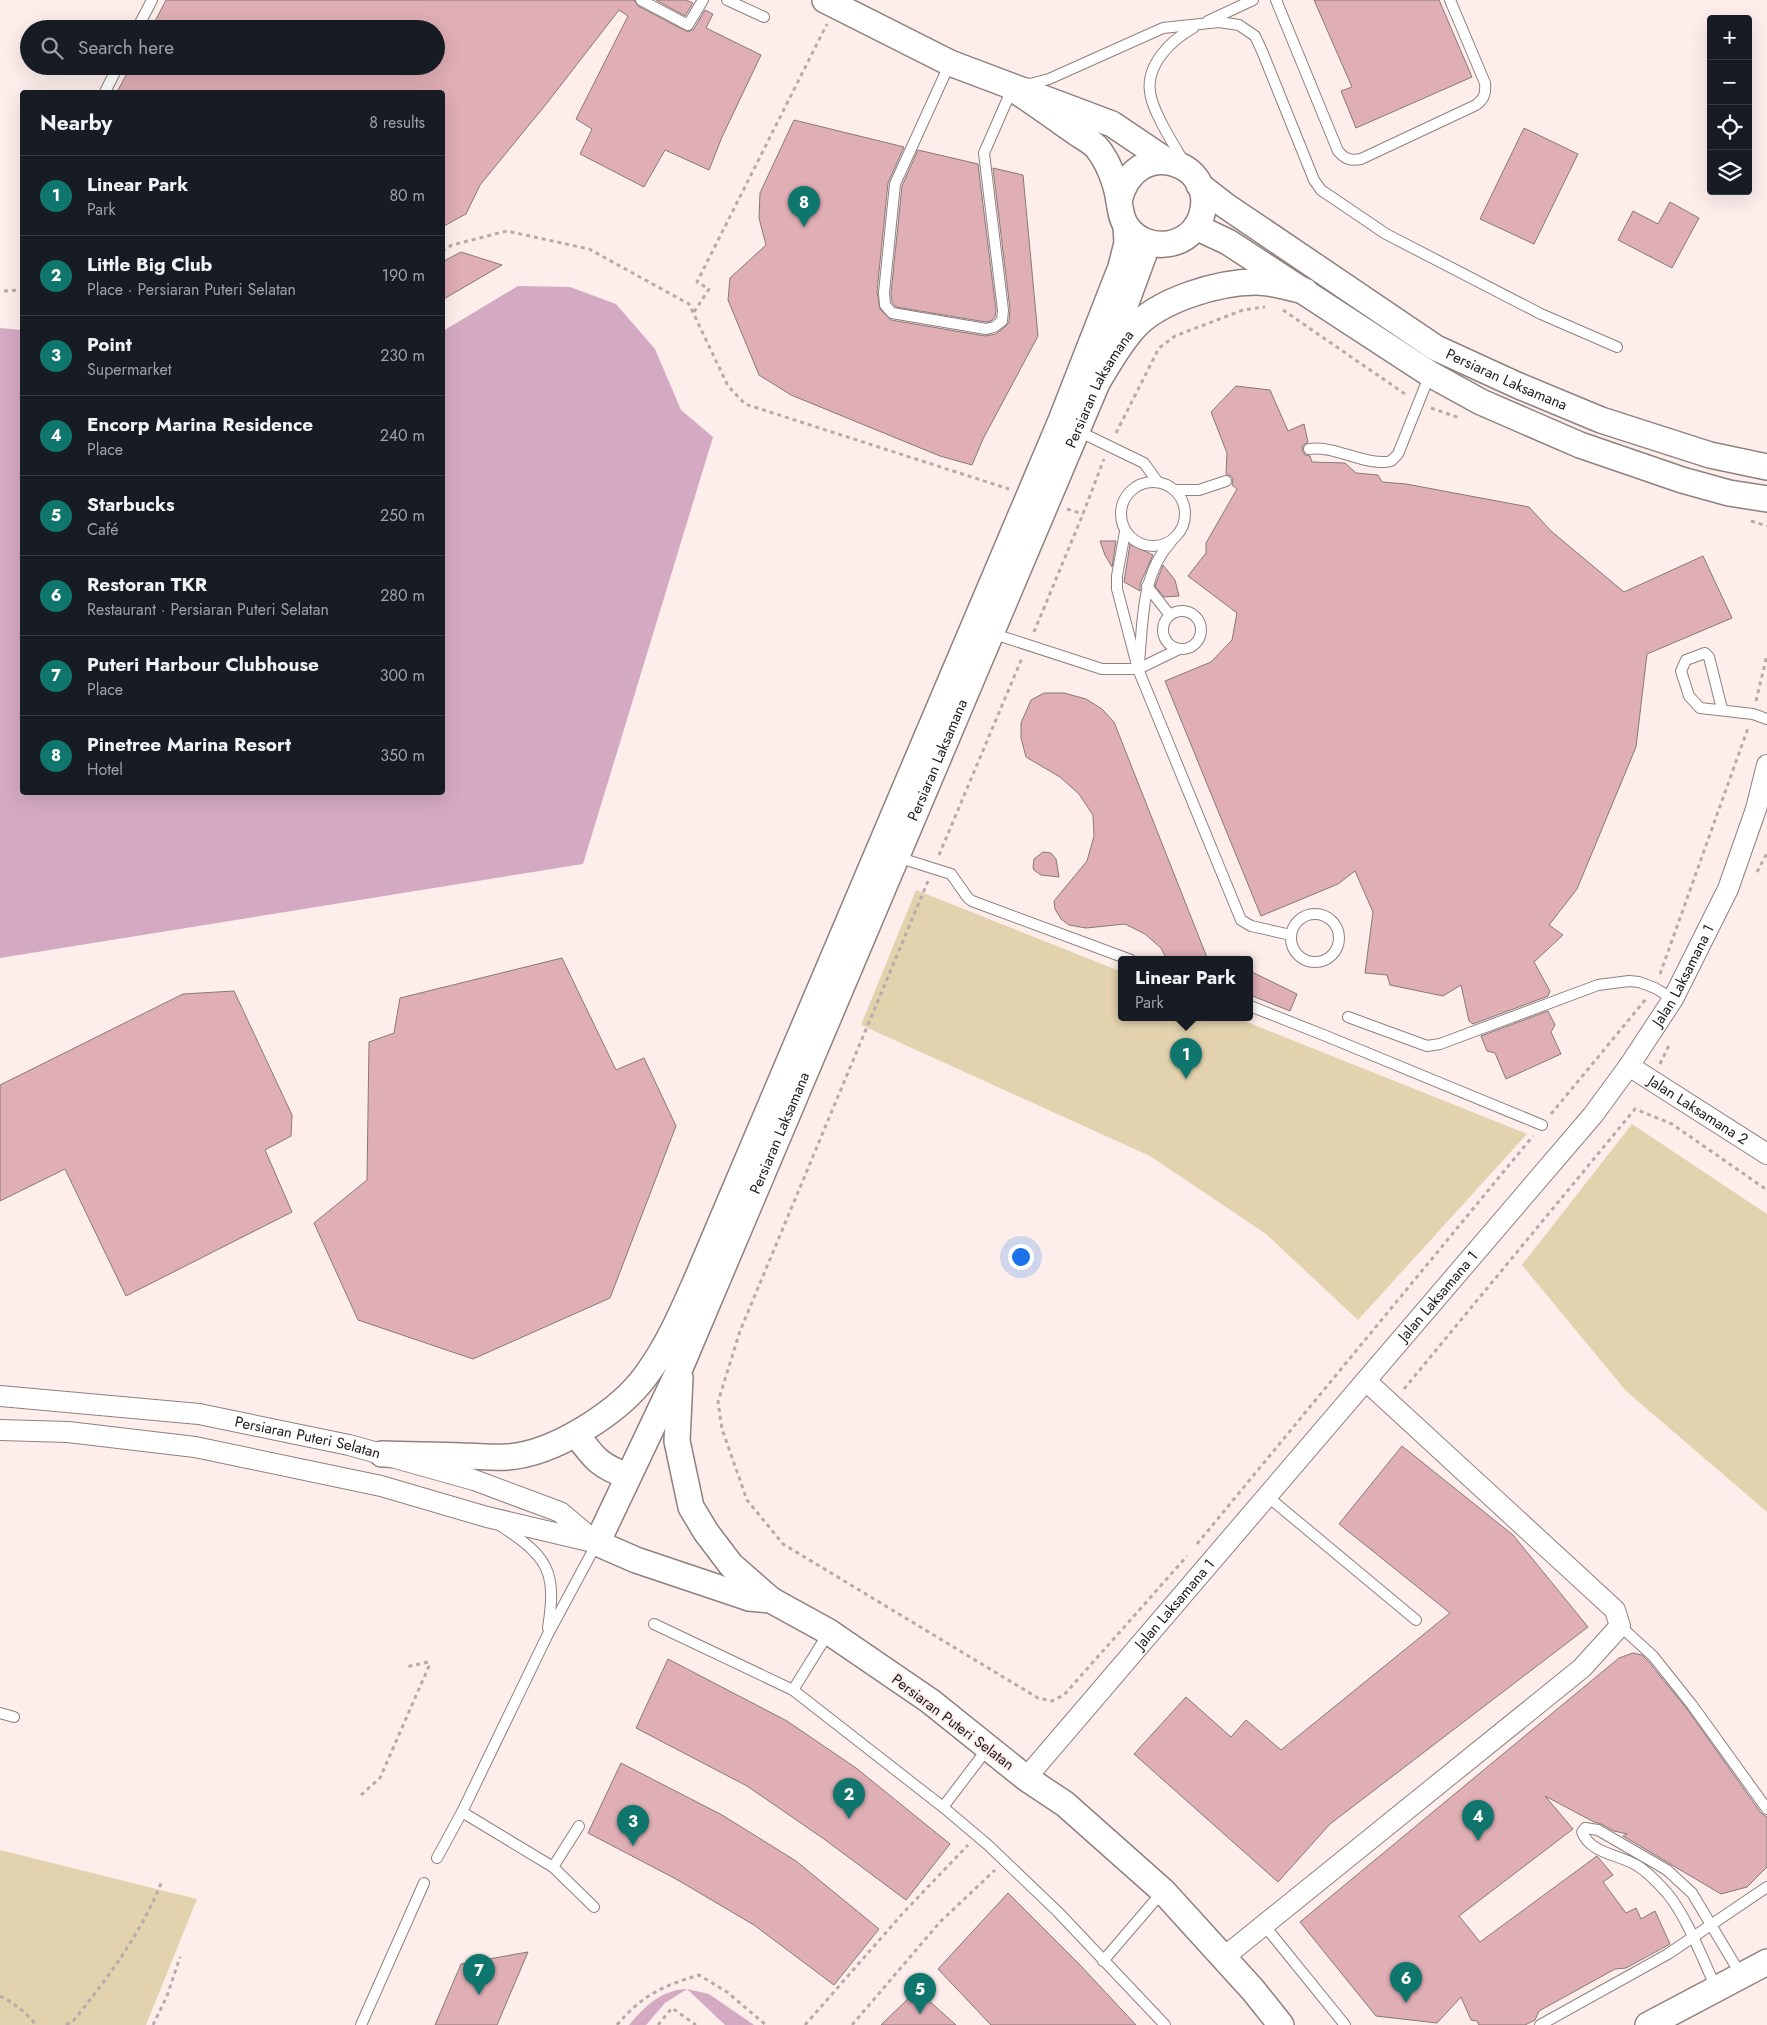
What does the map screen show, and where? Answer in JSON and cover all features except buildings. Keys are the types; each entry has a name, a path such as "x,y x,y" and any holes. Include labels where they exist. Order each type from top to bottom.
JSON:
{"street":[{"name":"Persiaran Laksamana","path":"831,3 950,64 1112,124 1185,172 1226,206 1436,348 1519,386 1601,420 1710,455 1767,467"},
{"path":"1002,84 1097,148 1108,166 1126,226 1136,236 1148,243 1161,245 1175,243 1187,237 1196,227 1202,214 1204,201 1185,172 1153,162 1140,167 1130,176 1122,187 1119,201"},
{"name":"Persiaran Laksamana","path":"1068,427 1121,267 1127,243 1126,226"},
{"name":"Persiaran Laksamana","path":"1196,227 1228,242 1430,374 1481,402 1580,446 1682,480 1729,493 1767,499"},
{"path":"1097,383 1148,243"},
{"name":"Persiaran Laksamana","path":"1068,427 1112,357 1135,327 1169,302 1216,286 1257,282 1305,291"},
{"path":"382,1454 508,1457 539,1451 567,1440 576,1434 621,1402 647,1375 679,1320 1068,427"},
{"name":"Persiaran Laksamana","path":"597,1543 681,1366 991,633 1038,498"},
{"name":"Jalan Laksamana 1","path":"1026,1778 1593,1115 1630,1066 1673,999 1728,889 1762,813 1767,765"},
{"name":"Jalan Laksamana 2","path":"1630,1066 1767,1154"},
{"path":"681,1366 677,1441 691,1507 706,1532 731,1565 771,1600"},
{"path":"1224,1958 1582,1668 1620,1626 1615,1610 1390,1405 1366,1380"},
{"name":"Persiaran Puteri Selatan","path":"0,1396 199,1414 349,1445 474,1480 560,1512 597,1543"},
{"name":"Persiaran Puteri Selatan","path":"0,1430 68,1432 195,1447 381,1486 487,1517 597,1543 636,1560 749,1598 771,1600 829,1632 930,1701 1026,1778 1064,1804 1163,1891 1253,1990 1281,2025"},
{"path":"576,1434 598,1461 609,1469 628,1476"},
{"path":"1648,2025 1767,1962"}],"lane":[{"path":"142,20 152,0"},
{"path":"641,0 688,25 703,0"},
{"path":"727,0 764,17"},
{"path":"1185,172 1153,105 1149,91 1157,61 1180,35 1253,0"},
{"path":"1276,0 1338,151 1343,158 1352,161 1361,159 1483,100 1486,92 1484,83 1450,0"},
{"path":"950,64 895,184 884,292 885,305 892,313 986,329 1002,321 1003,310 984,153 1002,84 1030,84 1049,79 1163,28 1198,26 1219,22 1240,25 1255,36 1314,180 1321,190 1386,234 1541,314 1617,347"},
{"path":"106,90 114,75"},
{"path":"1309,449 1323,449 1380,462 1391,461 1398,454 1430,374"},
{"path":"1068,427 1144,463 1157,482 1175,490 1200,490 1226,481"},
{"path":"1157,482 1139,485 1125,497 1120,513 1121,523 1125,532 1137,542 1151,546 1161,545 1170,541 1178,534"},
{"path":"1138,669 1147,586 1161,552 1183,526 1185,507 1175,490"},
{"path":"1125,532 1117,576 1117,589 1138,669 1241,920 1251,926 1291,935"},
{"path":"1147,586 1169,614"},
{"path":"991,633 1092,668 1138,669 1179,649 1192,646 1196,642 1200,636 1200,624 1193,614 1182,610 1169,614 1163,625 1162,632 1168,643 1179,649"},
{"path":"1722,709 1709,657 1705,653 1686,660 1681,671 1689,696 1700,708 1753,714 1767,719"},
{"path":"896,857 951,874 972,901 1120,956"},
{"path":"1315,914 1330,920 1336,926 1339,942 1331,956 1324,961 1316,962 1300,957 1294,951 1291,935 1299,920 1315,914"},
{"path":"1348,1017 1427,1046 1440,1044 1598,985 1630,981 1640,982 1655,988 1673,999"},
{"path":"1253,1007 1542,1125"},
{"path":"1267,1496 1416,1620"},
{"path":"487,1517 523,1541 542,1562 551,1584 552,1599 547,1636"},
{"path":"437,1858 462,1812 547,1636 597,1543"},
{"path":"654,1624 793,1690 943,1807 977,1836 1058,1912 1165,2025"},
{"path":"1620,1626 1653,1656 1692,1705 1767,1809"},
{"path":"793,1690 829,1632"},
{"path":"0,1713 14,1717"},
{"path":"943,1807 988,1748"},
{"path":"462,1812 553,1867 594,1907"},
{"path":"553,1867 579,1826"},
{"path":"1716,1988 1668,1894 1636,1865 1592,1846 1582,1832 1585,1828 1598,1830 1667,1870 1692,1893 1742,1975"},
{"path":"361,2025 424,1883"},
{"path":"1540,2025 1668,1954 1767,1887"},
{"path":"1104,1961 1163,1891"},
{"path":"1264,1925 1345,2025"}],"path":[{"path":"694,312 709,289 698,282 831,3"},
{"path":"445,249 452,245 507,231 589,249 689,304 728,386 745,404 1083,514"},
{"path":"4,291 20,290"},
{"path":"1267,306 1243,310 1175,336 1159,348 1109,446 1028,646 740,1331 718,1402 722,1429 747,1500 783,1544 1038,1698 1052,1701 1064,1695 1192,1550 1655,988 1753,714 1767,655"},
{"path":"1275,306 1418,403"},
{"path":"1390,1405 1634,1108 1672,1124 1767,1190"},
{"path":"361,1795 380,1778 428,1666 428,1662 406,1667"},
{"path":"805,2025 903,1913 977,1836"},
{"path":"852,2025 940,1922 1004,1861"},
{"path":"66,2025 74,2020 125,1954 150,1912 162,1881"},
{"path":"154,2025 180,1958"},
{"path":"617,2025 647,1996 666,1986 699,1975 727,1992 766,2025"},
{"path":"0,1996 10,2001 29,2016 36,2025"},
{"path":"658,2025 672,2008 696,2025"}],"shaded area":[{"path":"518,286 570,287 616,304 655,349 681,410 713,437 583,864 0,958 0,328 20,330 20,795 445,795 445,330"},
{"path":"916,890 1118,970 1118,1021 1244,1021 1527,1134 1358,1320 1266,1234 1150,1156 861,1025"},
{"path":"1632,1124 1767,1214 1767,1512 1626,1391 1522,1265"},
{"path":"0,1850 197,1899 146,2025 0,2025"},
{"path":"687,1989 709,1994 754,2025 629,2025 654,2000 669,1992"}],"pier":[{"path":"687,1989 725,2025 646,2025 665,2003"}],"place":[{"name":"Pinetree Marina Resort","path":"804,227"},
{"name":"Linear Park","path":"1186,1079"},
{"name":"Little Big Club","path":"849,1819"},
{"name":"Encorp Marina Residence","path":"1478,1841"},
{"name":"Point","path":"633,1846"},
{"name":"Puteri Harbour Clubhouse","path":"479,1995"},
{"name":"Restoran TKR","path":"1406,2003"},
{"name":"Starbucks","path":"920,2014"}]}
